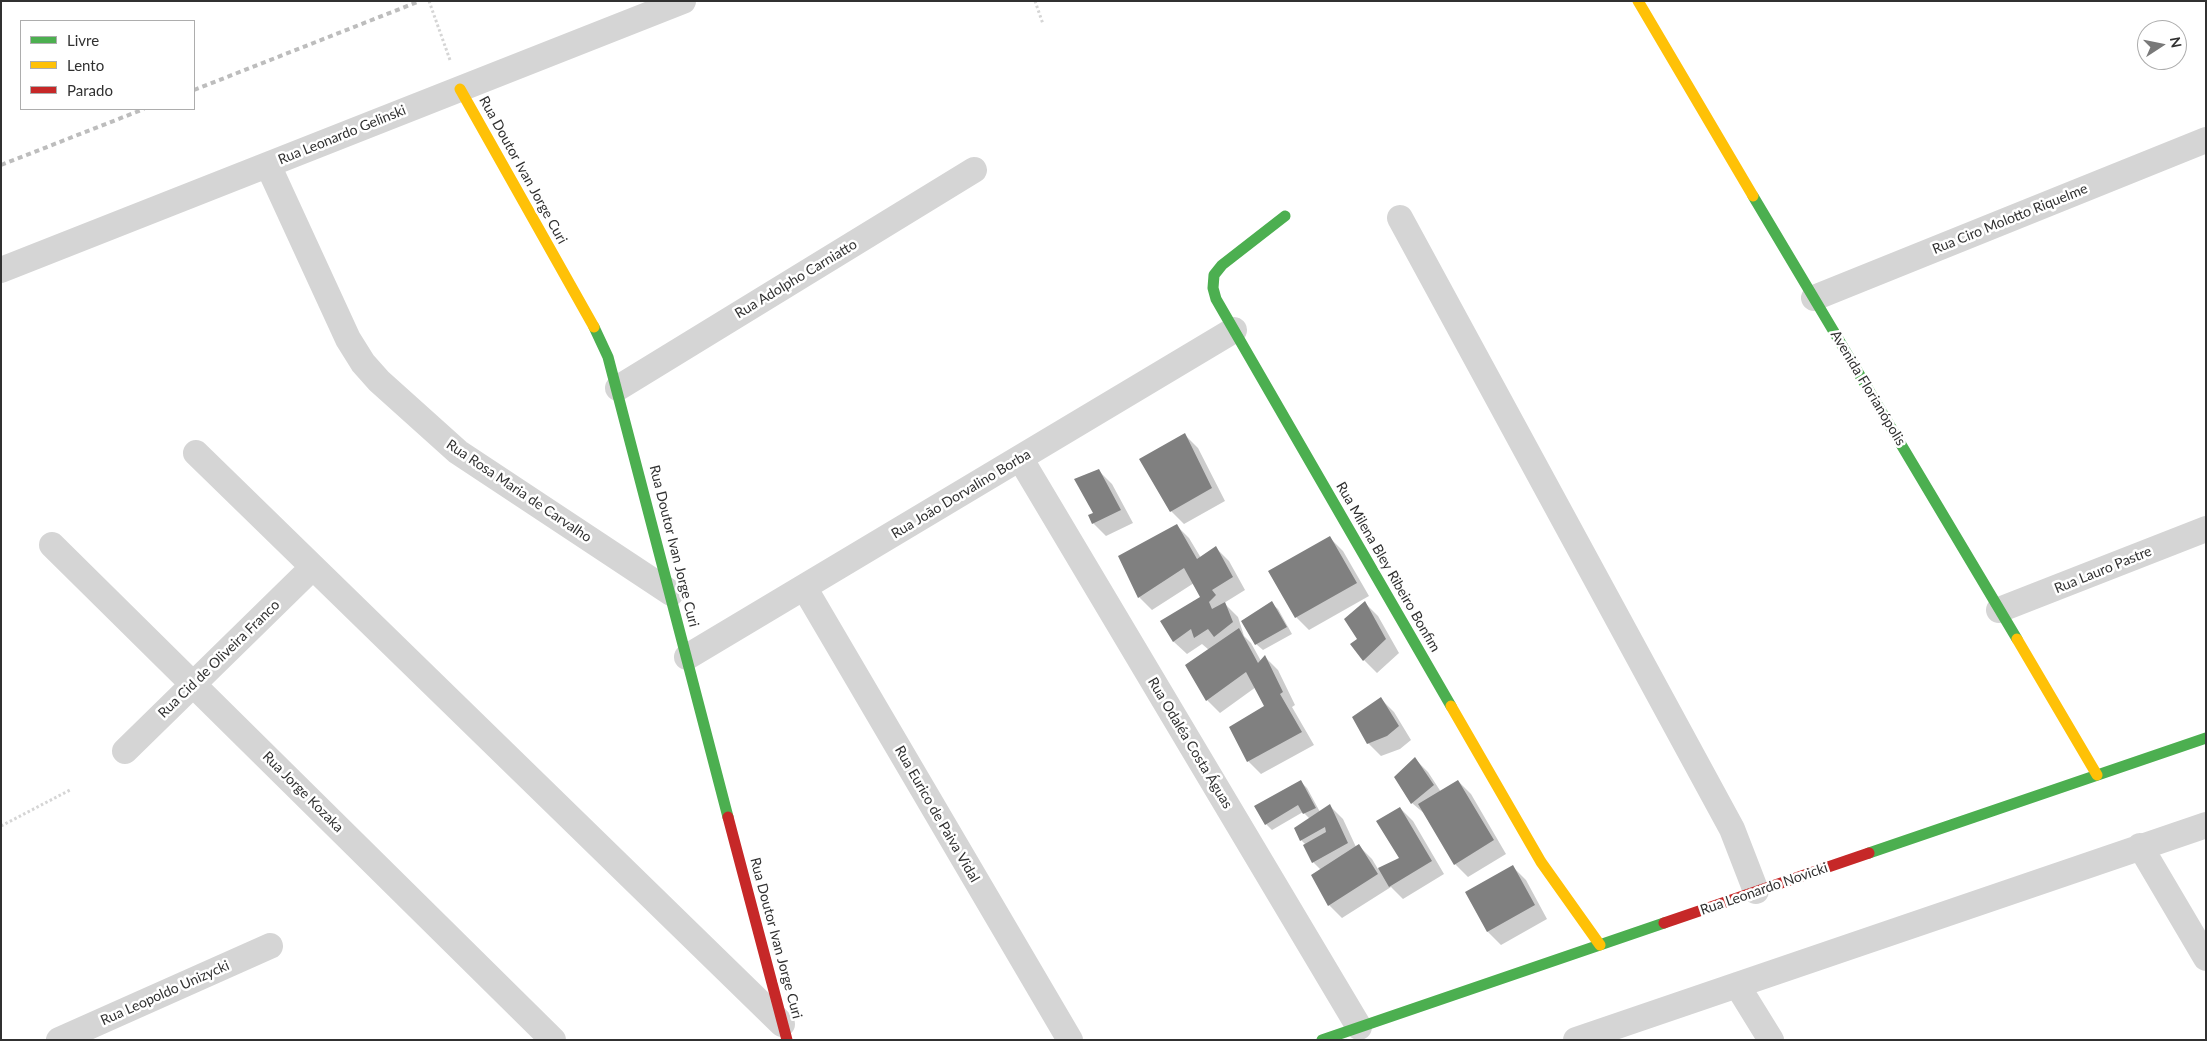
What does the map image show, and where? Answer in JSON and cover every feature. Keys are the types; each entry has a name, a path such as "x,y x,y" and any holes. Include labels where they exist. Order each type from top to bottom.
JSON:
{"street":[{"name":"Rua Leonardo Gelinski","path":"1,270 683,1"},
{"name":"Avenida Florianópolis","path":"1638,1 2097,775"},
{"name":"Rua Doutor Ivan Jorge Curi","path":"460,89 595,329 608,357 618,388 784,1032"},
{"name":"Rua Ciro Molotto Riquelme","path":"1814,298 2206,140"},
{"name":"Rua Rosa Maria de Carvalho","path":"268,165 348,338 363,363 379,381 458,452 671,593"},
{"name":"Rua Adolpho Carniatto","path":"618,388 974,170"},
{"name":"Rua Milena Bley Ribeiro Bonfim","path":"1285,216 1222,265 1214,275 1216,299 1540,862 1600,945"},
{"path":"1400,218 1732,829 1756,891"},
{"name":"Rua João Dorvalino Borba","path":"687,657 1234,330"},
{"path":"196,452 784,1032"},
{"name":"Rua Odaléa Costa Águas","path":"1020,458 1359,1027"},
{"name":"Rua Lauro Pastre","path":"1999,610 2206,529"},
{"name":"Rua Jorge Kozaka","path":"52,545 553,1040"},
{"name":"Rua Cid de Oliveira Franco","path":"125,751 313,567"},
{"name":"Rua Eurico de Paiva Vidal","path":"804,588 1070,1040"},
{"name":"Rua Leonardo Novicki","path":"1322,1040 2206,738"},
{"path":"1576,1040 2206,824"},
{"path":"2140,846 2206,958"},
{"name":"Rua Leopoldo Unizycki","path":"59,1040 270,946"},
{"path":"1737,985 1771,1040"}],"path":[{"path":"429,1 460,89"},
{"path":"1036,1 1043,24"},
{"path":"1,826 70,790"}],"building":[{"path":"1185,433 1212,488 1170,512 1139,459"},
{"path":"1099,469 1121,510 1092,524 1088,515 1093,513 1074,479"},
{"path":"1177,524 1197,559 1216,546 1233,577 1212,590 1216,595 1209,602 1212,609 1225,602 1233,622 1214,637 1208,629 1194,638 1191,629 1173,642 1160,621 1200,597 1184,568 1138,598 1118,556"},
{"path":"1330,536 1357,583 1295,618 1268,571"},
{"path":"1272,601 1287,627 1255,645 1241,621"},
{"path":"1365,601 1386,639 1363,661 1350,644 1357,639 1344,619"},
{"path":"1239,628 1258,663 1265,655 1283,692 1280,694 1302,732 1247,762 1229,727 1264,706 1246,672 1206,701 1185,665"},
{"path":"1381,697 1399,726 1387,736 1367,744 1352,717"},
{"path":"1415,757 1434,785 1411,804 1394,777"},
{"path":"1301,780 1316,808 1303,814 1298,805 1265,825 1254,806"},
{"path":"1458,780 1494,840 1454,865 1418,804"},
{"path":"1330,804 1348,843 1312,863 1303,845 1326,832 1325,827 1300,841 1294,828"},
{"path":"1400,807 1432,861 1389,887 1378,868 1399,858 1376,821"},
{"path":"1359,844 1378,874 1328,906 1311,875"},
{"path":"1513,865 1535,905 1487,932 1465,892"}],"railway":[{"path":"195,90 420,1"},
{"path":"1,165 141,110"}],"traffic: fast":[{"path":"1753,196 2017,639"},
{"path":"1285,216 1222,265 1214,275 1213,288 1216,299 1451,706"},
{"path":"594,327 608,357 728,817"},
{"path":"1869,853 2206,738"},
{"path":"1322,1040 1664,923"}],"traffic: slow":[{"path":"1638,1 1753,196"},
{"path":"460,89 594,327"},
{"path":"2017,639 2097,775"},
{"path":"1451,706 1541,862 1600,945"}],"traffic: jam":[{"path":"728,817 787,1040"},
{"path":"1664,923 1869,853"}]}
